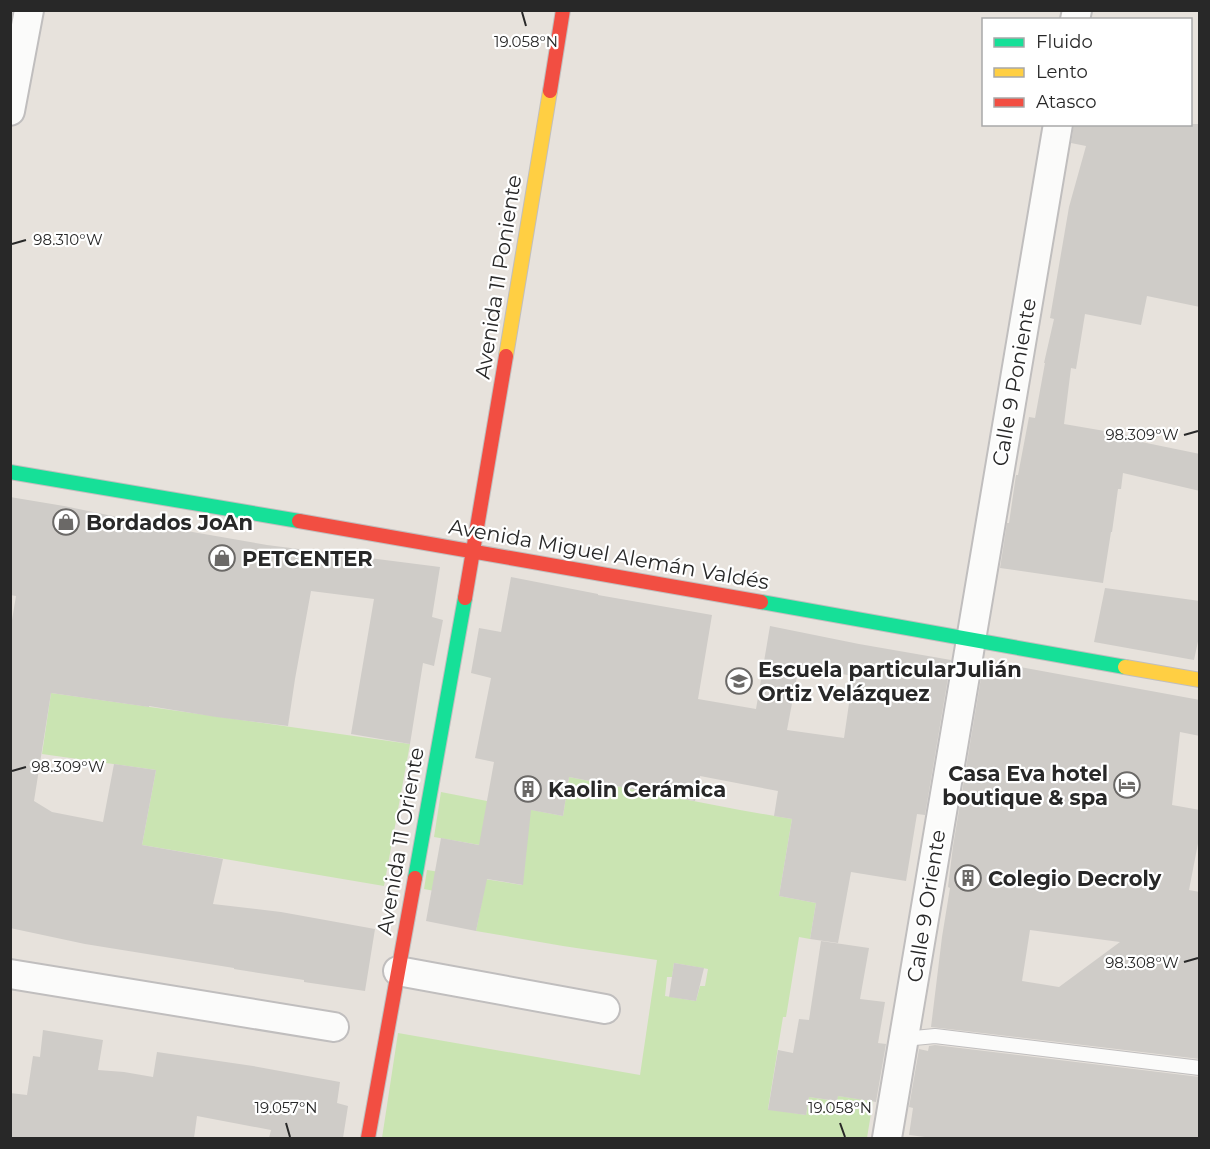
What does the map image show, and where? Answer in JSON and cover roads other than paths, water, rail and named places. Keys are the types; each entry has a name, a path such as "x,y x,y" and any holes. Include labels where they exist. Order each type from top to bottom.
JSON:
{"main road":[{"name":"Avenida 11 Poniente","path":"474,551 563,10"},
{"name":"Avenida Miguel Alemán Valdés","path":"10,472 474,551 1200,680"},
{"name":"Avenida 11 Oriente","path":"368,1138 474,551"}],"street":[{"path":"10,111 29,10"},
{"name":"Calle 9 Poniente","path":"970,639 1058,126"},
{"name":"Calle 9 Oriente","path":"887,1138 970,639"},
{"path":"398,971 605,1009"},
{"path":"10,974 334,1027"}],"lane":[{"path":"904,1039 935,1036 1200,1068"}],"place":[{"name":"Bordados JoAn","path":"66,522"},
{"name":"PETCENTER","path":"222,558"},
{"name":"Escuela particularJulián Ortiz Velázquez","path":"739,681"},
{"name":"Casa Eva hotel boutique & spa","path":"1127,785"},
{"name":"Kaolin Cerámica","path":"528,789"},
{"name":"Colegio Decroly","path":"968,878"}]}
